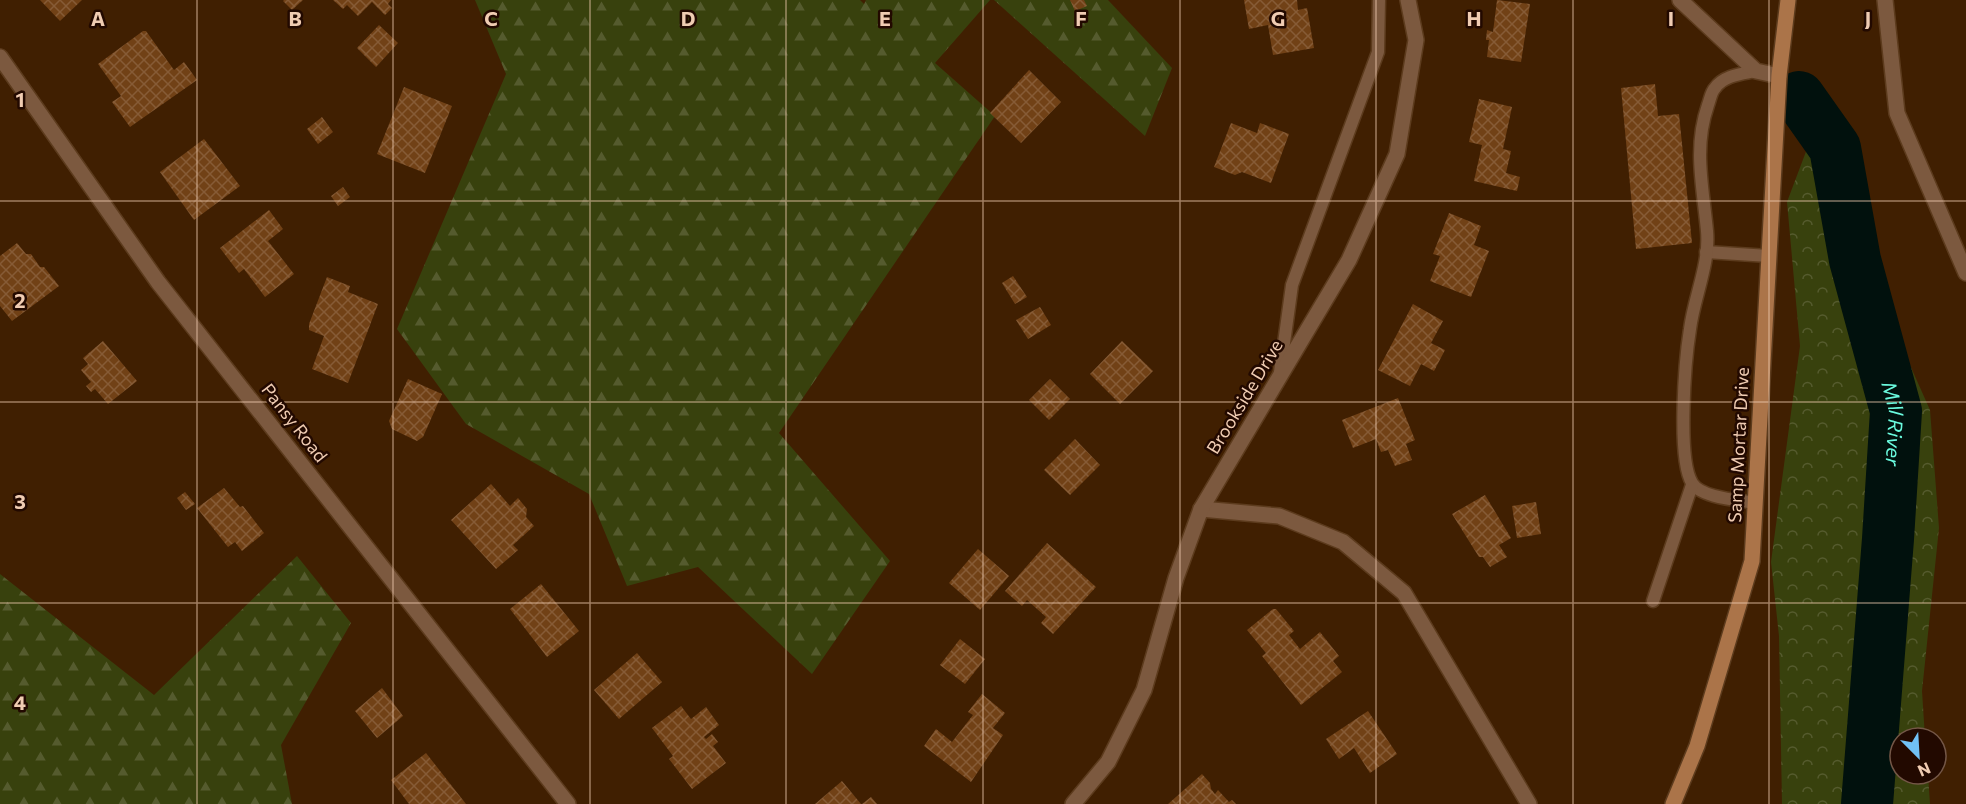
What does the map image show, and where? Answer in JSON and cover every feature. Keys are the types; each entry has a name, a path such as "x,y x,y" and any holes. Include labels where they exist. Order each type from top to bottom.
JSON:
{"main road":[{"path":"1779,72 1788,0"},
{"name":"Samp Mortar Drive","path":"1673,804 1697,746 1752,561 1779,72"}],"street":[{"name":"Brookside Drive","path":"1073,804 1107,762 1144,690 1176,578 1201,509 1349,260 1397,154 1416,40 1408,0"},
{"path":"1680,0 1756,71 1779,72"},
{"path":"1885,0 1897,113 1966,273"},
{"name":"Pansy Road","path":"0,57 158,282 568,804"},
{"path":"1201,509 1279,516 1343,542 1404,593 1529,804"}],"lane":[{"path":"1279,379 1292,285 1378,52 1379,0"},
{"path":"1755,503 1705,494 1692,484 1688,473 1682,431 1690,329 1706,252 1707,233 1699,148 1704,117 1714,88 1728,77 1756,71"},
{"path":"1706,252 1769,256"},
{"path":"1653,601 1692,484"}],"green space":[{"path":"475,0 860,0 864,4 866,0 990,0 935,63 995,116 779,433 890,561 812,674 698,567 627,586 589,494 466,424 397,329 506,74"},
{"path":"994,0 1108,0 1172,68 1145,136"},
{"path":"1810,141 1930,410 1939,528 1922,691 1924,726 1888,726 1888,786 1929,786 1930,804 1782,804 1779,636 1771,562 1800,346 1787,202"},
{"path":"297,556 351,623 281,745 292,804 0,804 0,574 154,695"}],"building":[{"path":"40,0 82,0 60,21"},
{"path":"284,0 303,0 292,10"},
{"path":"333,0 391,0 388,4 392,8 385,15 372,2 358,16 347,5 343,9"},
{"path":"1070,0 1084,0 1087,6 1075,11"},
{"path":"1244,0 1297,0 1298,10 1307,8 1314,48 1273,55 1268,25 1249,29"},
{"path":"1497,0 1530,4 1521,62 1487,57 1489,40 1486,40 1487,30 1493,32"},
{"path":"379,25 398,43 376,67 357,48"},
{"path":"146,31 174,70 184,62 197,80 130,127 112,102 121,96 98,64"},
{"path":"1029,70 1061,102 1021,143 990,113"},
{"path":"1655,84 1658,116 1679,114 1692,243 1636,249 1621,88"},
{"path":"404,87 452,106 425,173 377,154"},
{"path":"1479,99 1512,107 1503,149 1511,151 1506,173 1520,177 1517,191 1474,181 1482,145 1469,142"},
{"path":"322,117 333,132 318,144 307,129"},
{"path":"1231,123 1257,133 1260,123 1289,134 1271,183 1242,172 1235,175 1214,167"},
{"path":"204,139 240,186 194,220 160,172"},
{"path":"343,187 350,197 338,206 331,196"},
{"path":"269,210 283,229 268,241 294,274 265,297 244,269 239,273 220,248"},
{"path":"1449,213 1481,226 1474,245 1489,251 1471,297 1430,281 1440,256 1433,254"},
{"path":"17,243 26,254 31,254 40,267 44,267 59,286 12,321 0,306 0,256"},
{"path":"1013,276 1027,297 1015,304 1002,283"},
{"path":"327,277 350,286 348,292 378,304 348,383 312,369 324,336 309,330 309,324"},
{"path":"1413,304 1443,321 1431,343 1445,350 1434,371 1421,364 1410,386 1378,370"},
{"path":"1040,307 1051,325 1028,339 1016,320"},
{"path":"103,341 137,381 108,404 95,389 91,392 86,386 91,382 81,370 88,364 83,358"},
{"path":"1122,341 1153,371 1120,404 1090,374"},
{"path":"408,379 442,394 423,437 417,441 392,429 389,421"},
{"path":"1050,379 1070,399 1049,420 1029,400"},
{"path":"1398,398 1415,440 1406,444 1412,460 1395,466 1388,450 1381,452 1376,439 1353,448 1342,420"},
{"path":"1075,439 1100,465 1070,495 1044,470"},
{"path":"491,484 510,506 518,498 527,509 526,517 534,526 513,545 518,550 496,569 451,520"},
{"path":"224,488 240,507 243,506 264,533 242,551 235,542 228,547 197,508"},
{"path":"185,492 195,504 186,510 177,498"},
{"path":"1485,495 1511,538 1499,545 1507,557 1490,567 1483,557 1479,557 1452,514"},
{"path":"1536,502 1541,534 1517,538 1512,506"},
{"path":"1047,543 1096,587 1053,634 1041,623 1046,617 1027,600 1022,606 1005,591"},
{"path":"978,549 1009,576 980,610 949,583"},
{"path":"541,584 579,631 547,657 510,609"},
{"path":"1276,609 1294,631 1289,635 1300,649 1320,632 1339,656 1333,661 1342,672 1301,705 1262,656 1266,653 1247,630"},
{"path":"960,639 985,659 965,684 940,665"},
{"path":"637,653 662,682 619,719 594,690"},
{"path":"382,688 403,716 377,738 355,711"},
{"path":"982,694 1005,713 993,728 1003,735 971,782 924,746 936,729 952,742 973,715 968,712"},
{"path":"681,706 691,719 706,707 719,725 704,737 706,739 712,734 718,742 713,746 726,763 692,789 669,759 673,756 652,728"},
{"path":"1368,711 1397,754 1370,773 1354,748 1339,759 1326,739"},
{"path":"426,753 466,804 409,804 391,780"},
{"path":"1202,774 1210,783 1215,794 1218,790 1229,802 1232,800 1236,804 1168,804"},
{"path":"842,781 861,804 815,804"},
{"path":"871,797 877,804 862,804"}],"waterway":[{"name":"Mill River","path":"1799,97 1835,148 1855,260 1896,411 1867,804"}]}
